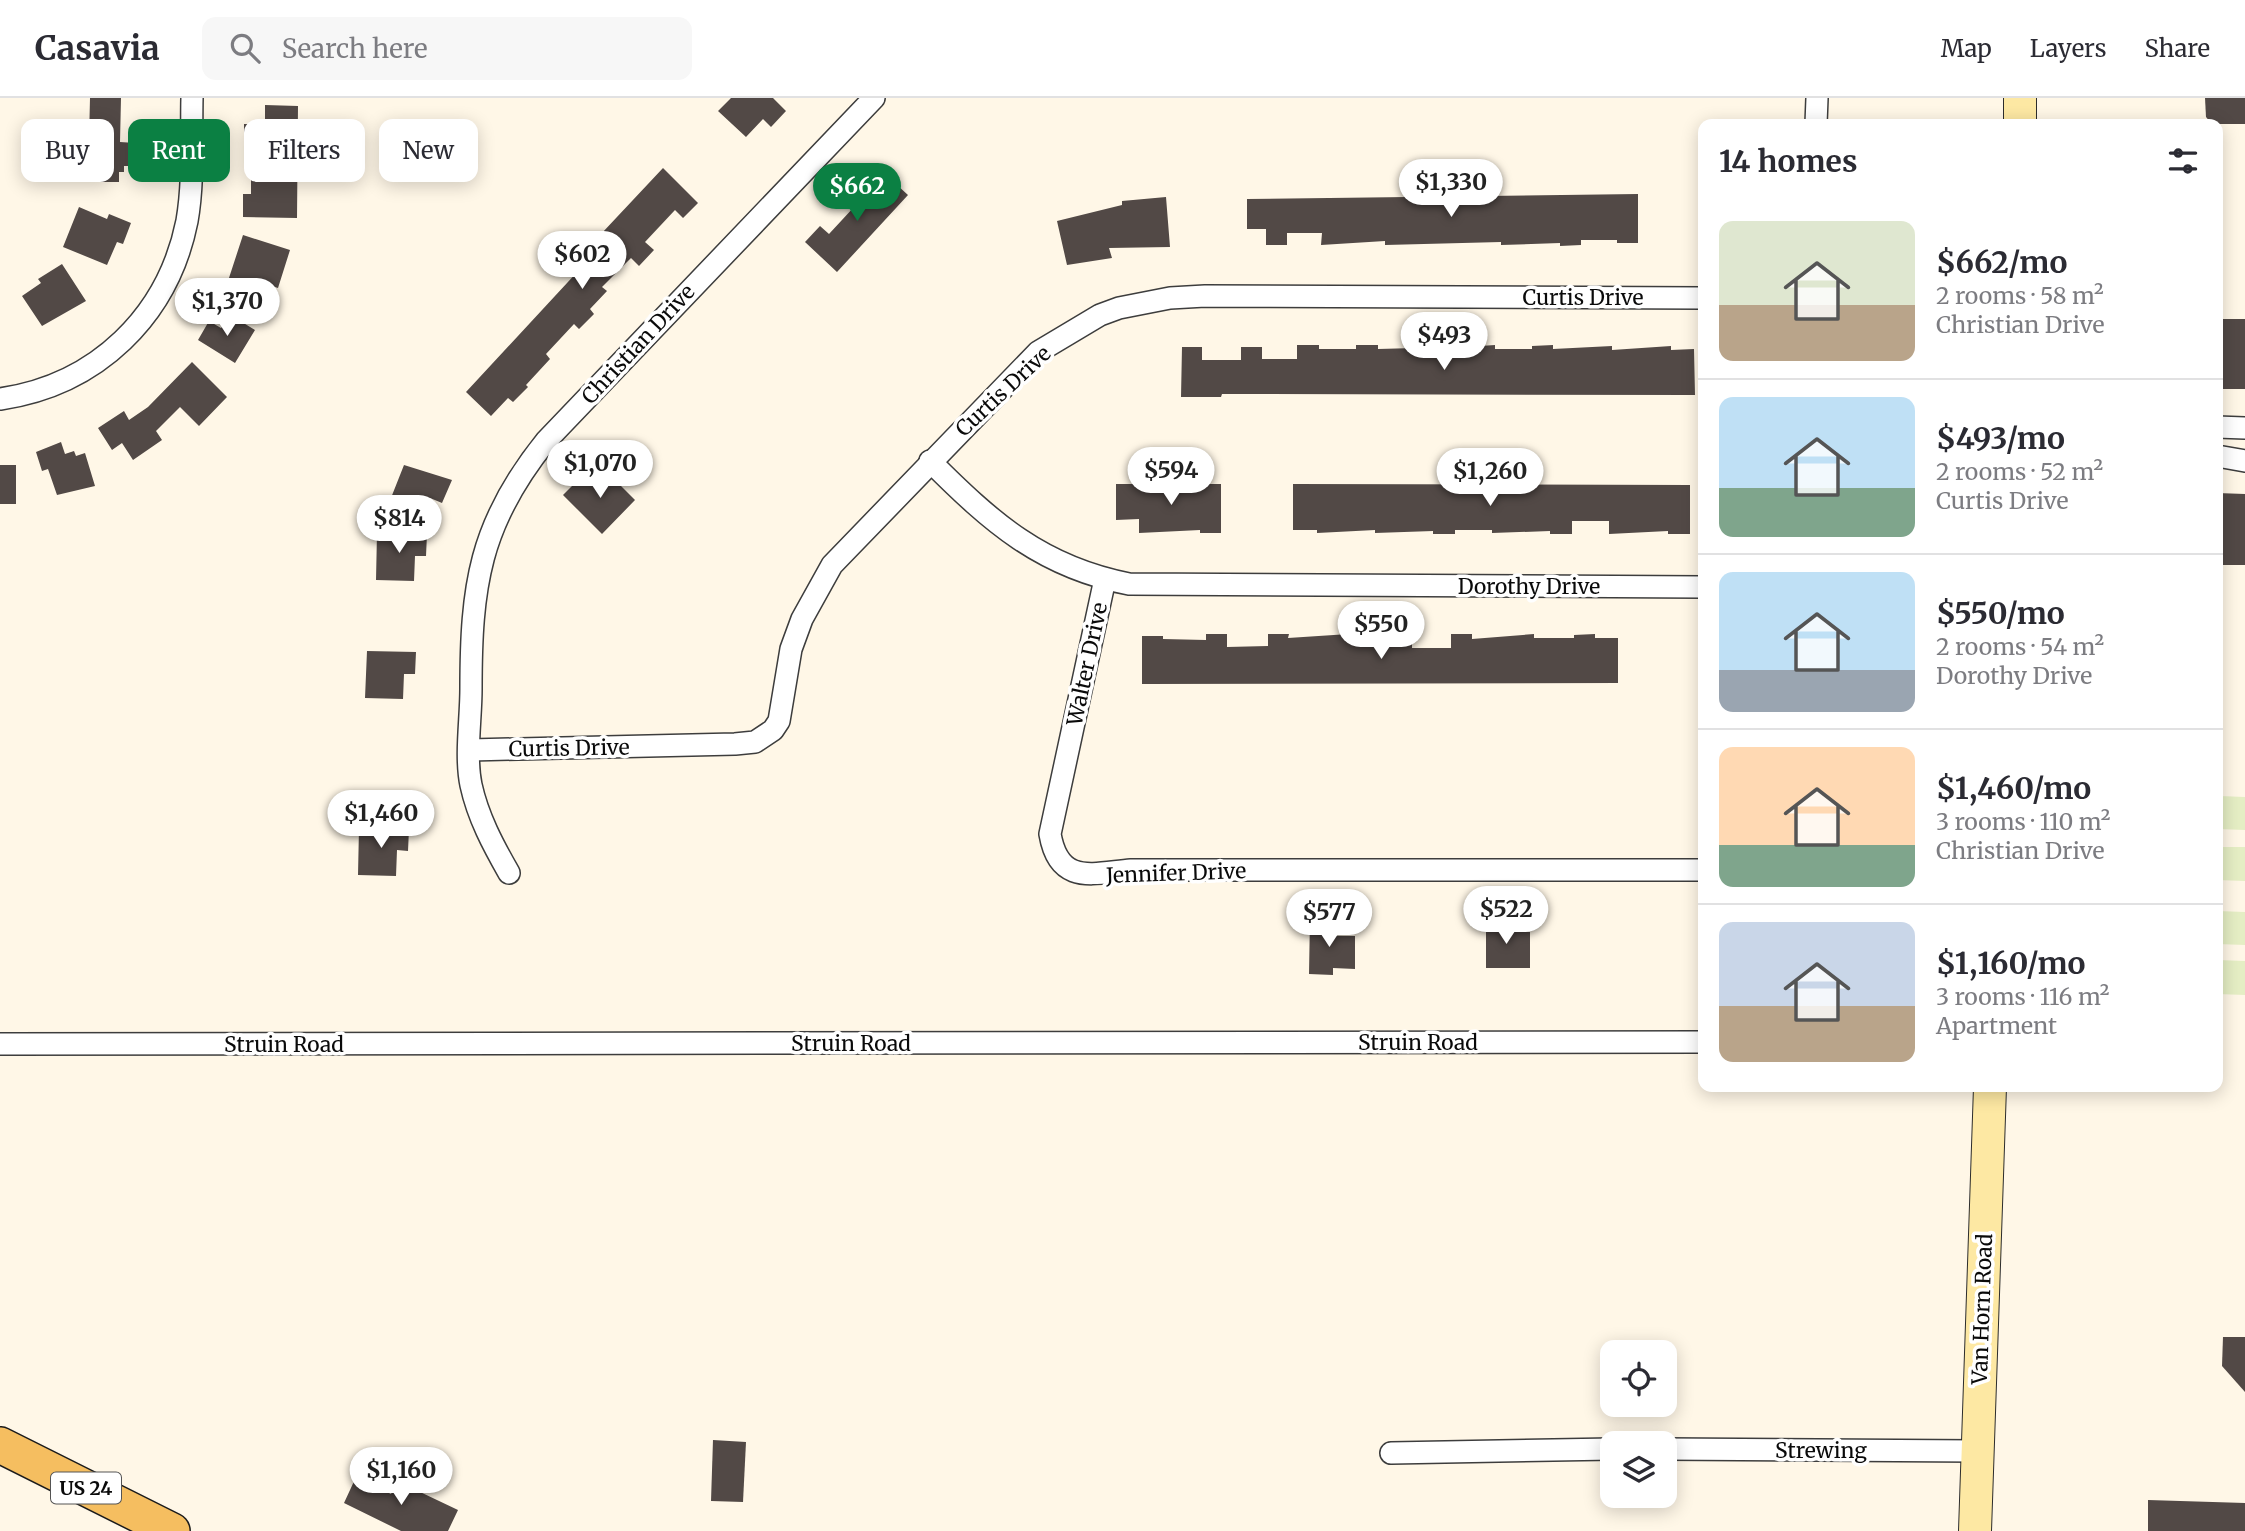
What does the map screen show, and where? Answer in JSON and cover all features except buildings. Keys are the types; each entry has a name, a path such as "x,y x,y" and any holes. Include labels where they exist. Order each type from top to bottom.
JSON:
{"main road":[{"path":"2020,98 2020,119"},
{"name":"Van Horn Road","path":"1975,1531 1990,1092"},
{"name":"US 24","path":"0,1445 172,1531"}],"street":[{"path":"0,399 39,391 87,370 127,339 161,294 180,248 187,218 192,98"},
{"name":"Christian Drive","path":"509,873 487,834 470,783 471,624 476,585 491,531 508,493 546,442 874,98"},
{"path":"1816,119 1817,98"},
{"name":"Curtis Drive","path":"470,750 735,744 765,738 779,721 791,649 819,584 847,547 1038,352 1100,315 1152,300 1205,296 1698,298"},
{"path":"2223,427 2245,428"},
{"path":"2223,457 2245,461"},
{"name":"Walter Drive","path":"930,461 977,508 1024,544 1062,565 1105,579 1050,834 1053,849 1061,863 1070,869"},
{"name":"Dorothy Drive","path":"1105,579 1152,585 1698,587"},
{"name":"Jennifer Drive","path":"1070,869 1088,876 1132,870 1698,870"},
{"name":"Struin Road","path":"0,1044 1698,1042"},
{"path":"1391,1453 1600,1449"},
{"name":"Strewing","path":"1677,1449 1977,1451"}],"green space":[{"path":"2223,796 2245,797 2245,830 2223,829"},
{"path":"2223,847 2245,847 2245,881 2223,880"},
{"path":"2223,911 2245,912 2245,945 2223,944"},
{"path":"2223,960 2245,961 2245,995 2223,994"}]}
